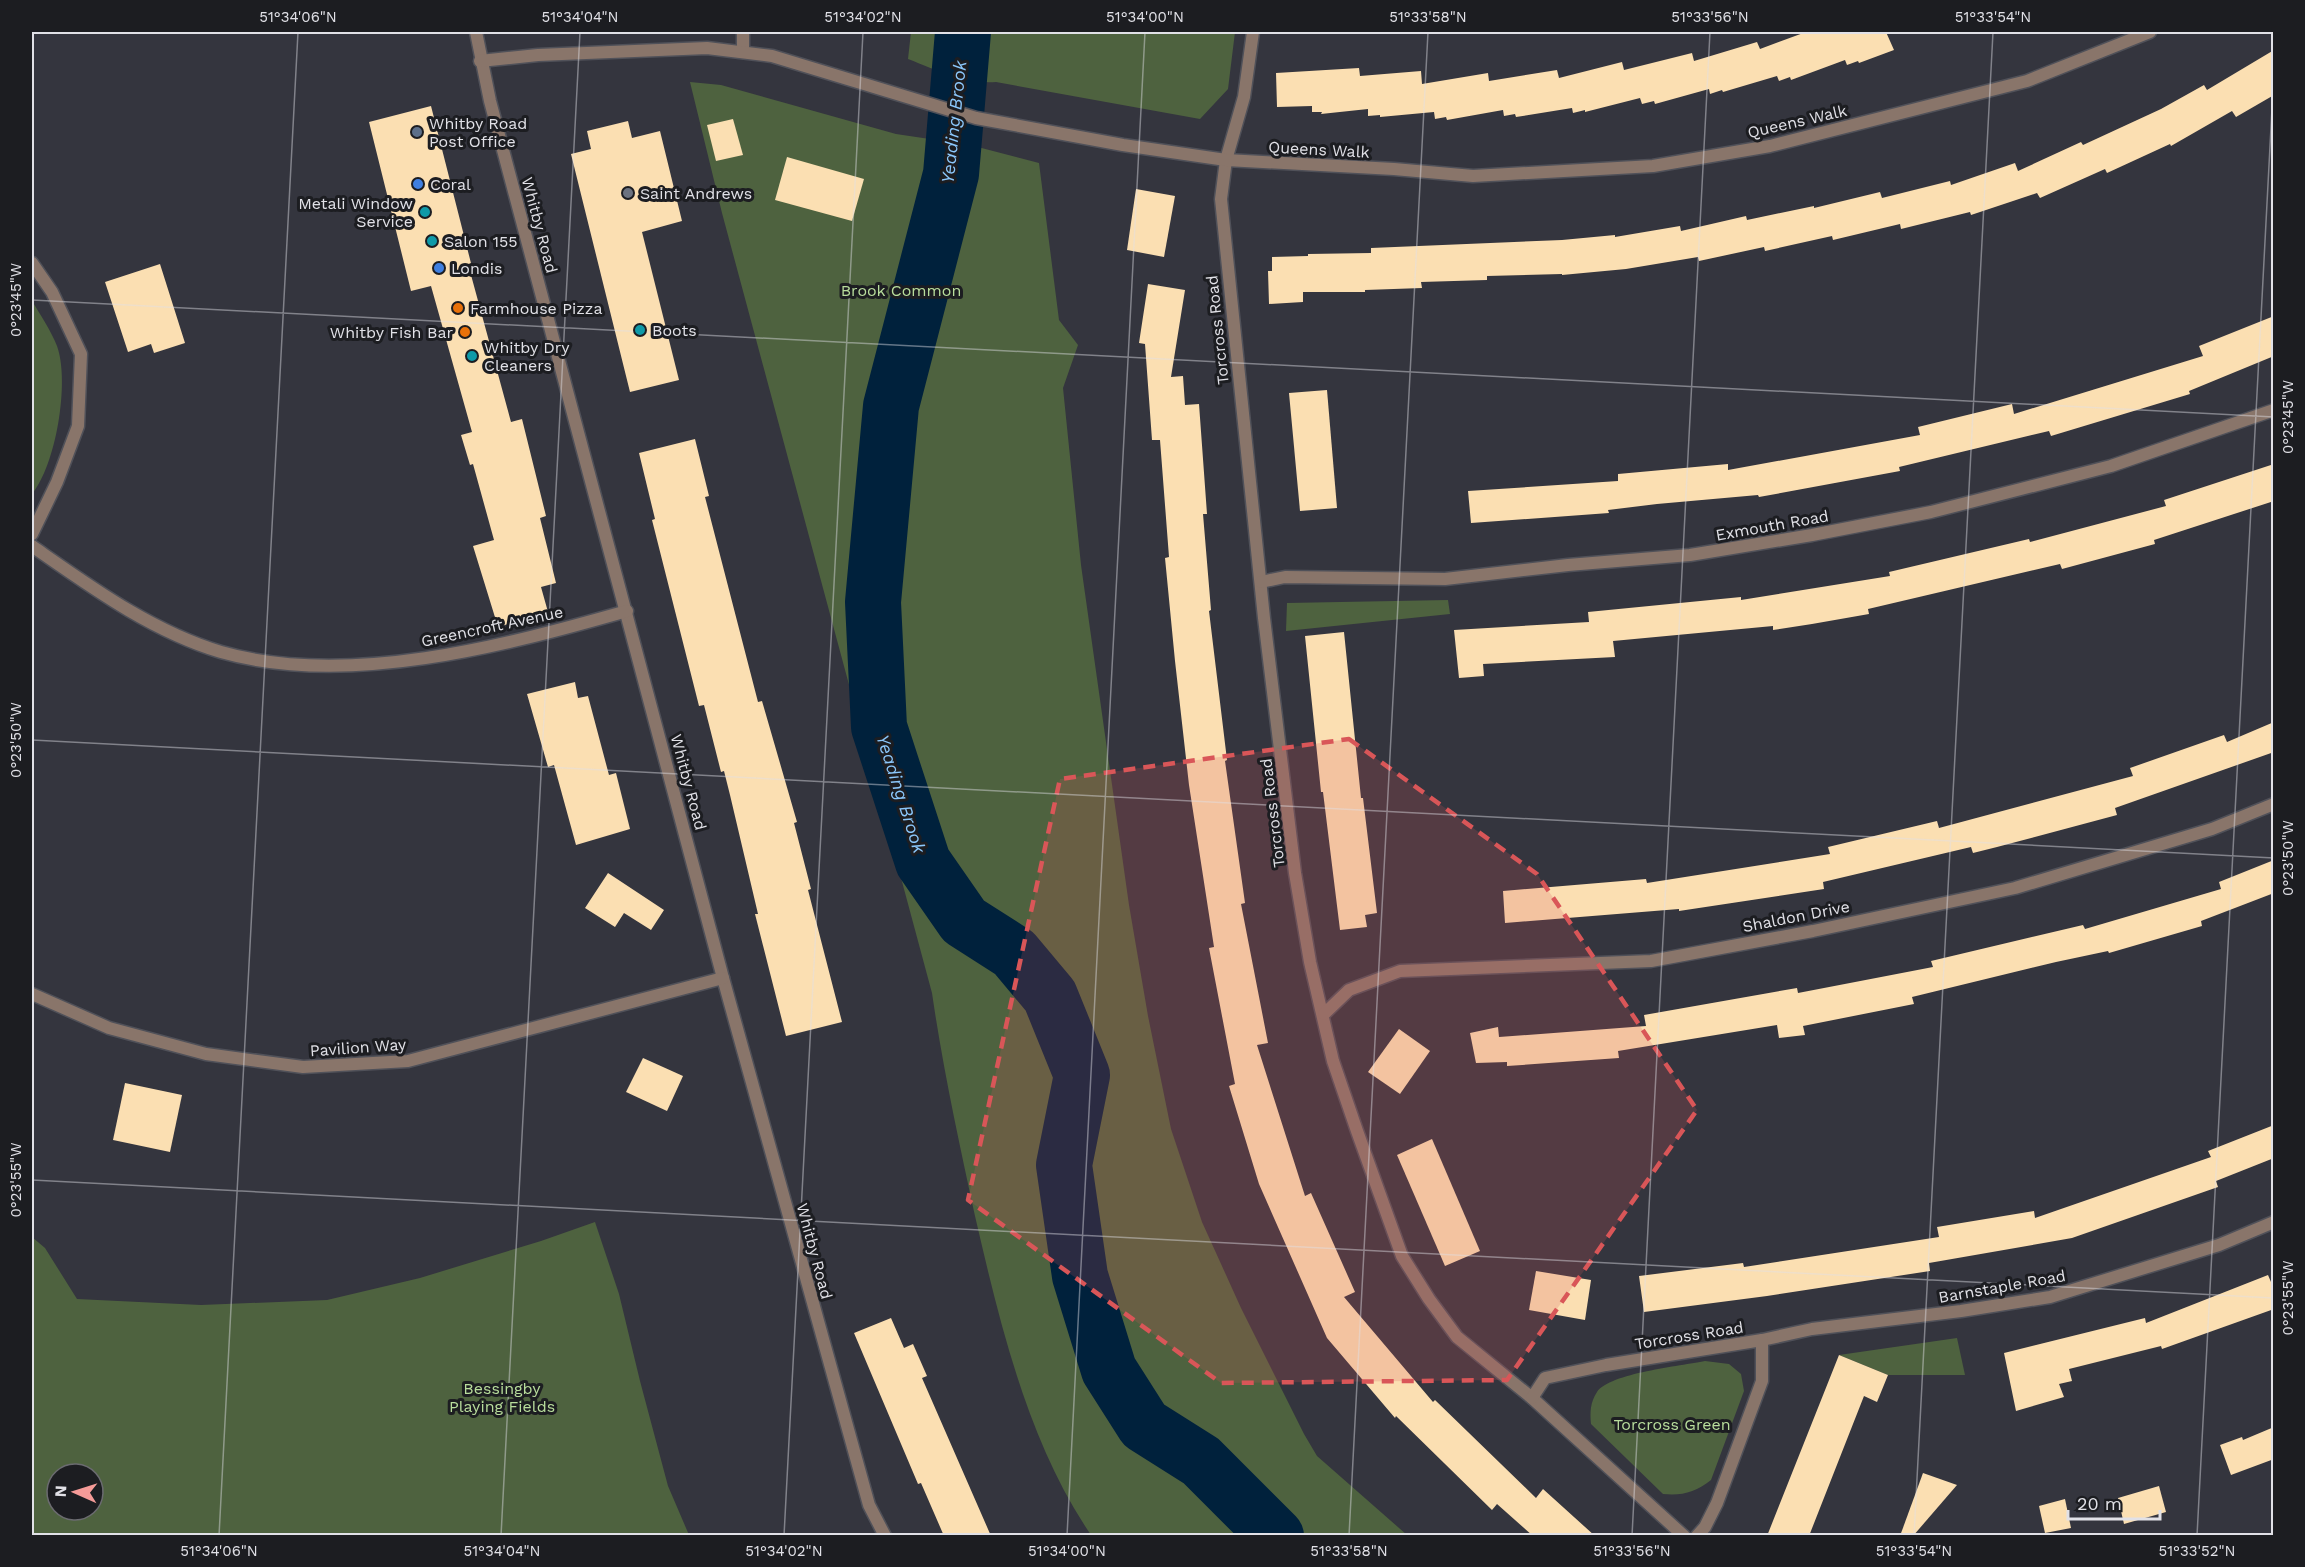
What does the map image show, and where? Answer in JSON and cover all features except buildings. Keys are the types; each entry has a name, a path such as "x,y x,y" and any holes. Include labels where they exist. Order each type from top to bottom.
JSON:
{"street":[{"name":"Whitby Road","path":"476,32 480,61 723,978 869,1505 885,1536"},
{"path":"743,32 743,52"},
{"name":"Torcross Road","path":"1253,32 1244,98 1226,160 1221,199 1261,582 1295,873 1310,962 1324,1014 1333,1061 1402,1256 1429,1299 1457,1337 1532,1398 1684,1536"},
{"name":"Queens Walk","path":"480,61 538,55 708,48 743,52 772,56 976,118 1123,145 1226,160 1394,169 1473,176 1653,166 1770,146 2026,81 2150,32"},
{"path":"32,263 52,292 81,354 78,426 57,482 32,534"},
{"name":"Exmouth Road","path":"1261,582 1285,577 1445,579 1568,565 1690,555 1812,536 1931,512 2111,466 2274,410"},
{"name":"Greencroft Avenue","path":"32,546 107,598 164,630 221,651 283,665 353,664 427,659 548,632 627,611"},
{"name":"Shaldon Drive","path":"1324,1014 1349,990 1400,971 1651,961 1813,931 2015,888 2212,829 2274,804"},
{"name":"Pavilion Way","path":"32,994 109,1029 206,1053 303,1067 408,1061 723,978"},
{"name":"Barnstaple Road","path":"1762,1340 1812,1329 1960,1311 2050,1297 2219,1245 2274,1222"},
{"name":"Torcross Road","path":"1532,1398 1545,1378 1606,1365 1762,1340 1762,1381 1717,1503 1705,1527 1697,1536"}],"highlighted area":[{"path":"1349,739 1537,874 1697,1110 1507,1380 1221,1383 968,1200 1060,779"}],"green space":[{"path":"911,32 1235,32 1228,89 1200,119 951,76 908,59"},
{"name":"Brook Common","path":"690,82 721,85 896,134 970,145 1039,163 1059,320 1078,345 1063,388 1081,565 1129,905 1171,1129 1202,1222 1241,1308 1304,1434 1317,1456 1407,1535 1091,1535 1050,1462 1019,1382 995,1298 957,1133 932,993 722,213"},
{"path":"32,301 57,346 62,380 54,444 48,464 32,494"},
{"path":"1448,600 1450,614 1286,631 1287,603"},
{"name":"Bessingby Playing Fields","path":"595,1222 619,1294 668,1486 689,1535 32,1535 32,1237 45,1248 77,1299 201,1305 327,1300 420,1278"},
{"path":"1957,1338 1965,1375 1888,1375 1839,1355"},
{"name":"Torcross Green","path":"1705,1361 1729,1364 1741,1374 1744,1391 1711,1480 1700,1488 1688,1492 1663,1494 1591,1424 1593,1400 1604,1385 1616,1380 1647,1371"}],"waterway":[{"name":"Yeading Brook","path":"963,32 951,174 891,406 873,602 879,727 923,862 964,921 1014,953 1050,996 1082,1075 1064,1165 1080,1276 1109,1370 1144,1425 1201,1461 1276,1536"}],"place":[{"name":"Whitby Road Post Office","path":"417,132"},
{"name":"Coral","path":"418,184"},
{"name":"Saint Andrews","path":"628,193"},
{"name":"Metali Window Service","path":"425,212"},
{"name":"Salon 155","path":"432,241"},
{"name":"Londis","path":"439,268"},
{"name":"Farmhouse Pizza","path":"458,308"},
{"name":"Boots","path":"640,330"},
{"name":"Whitby Fish Bar","path":"465,332"},
{"name":"Whitby Dry Cleaners","path":"472,356"}]}
